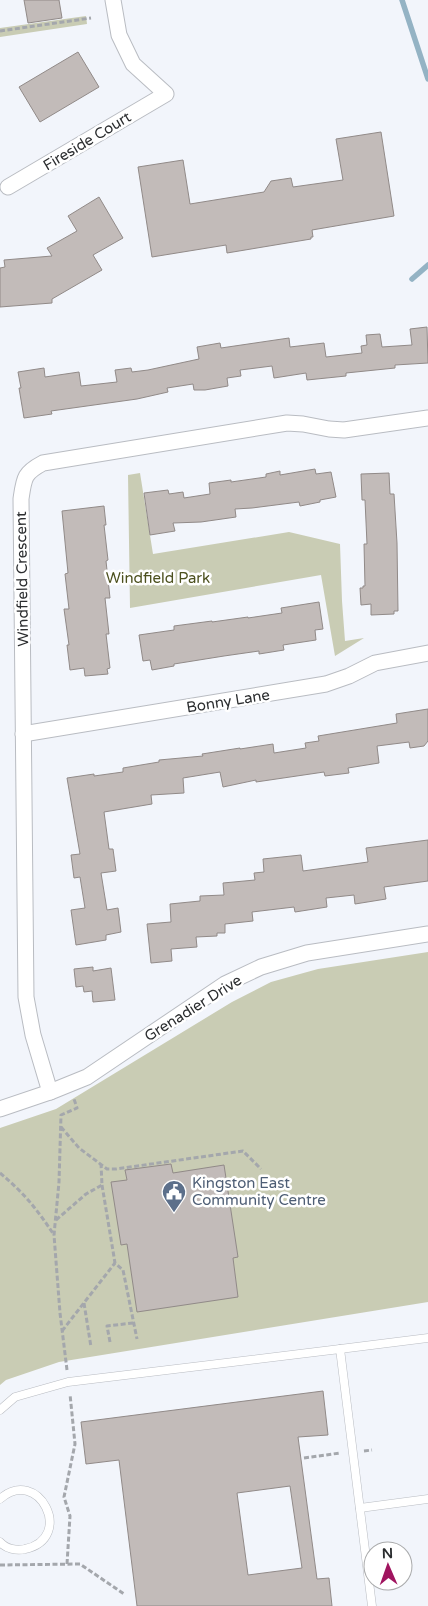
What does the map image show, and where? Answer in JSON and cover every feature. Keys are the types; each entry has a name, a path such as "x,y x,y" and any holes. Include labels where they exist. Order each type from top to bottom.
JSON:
{"street":[{"name":"Fireside Court","path":"8,187 166,94 133,64 119,35 113,0"},
{"name":"Windfield Crescent","path":"50,1092 33,1035 26,997 21,499 23,483 30,470 43,463 287,423 344,430 428,418"},
{"name":"Bonny Lane","path":"23,734 326,684 349,676 375,663 428,653"},
{"name":"Grenadier Drive","path":"0,1109 50,1092 87,1076 225,984 260,967 307,953 428,934"}],"lane":[{"path":"0,1410 15,1397 68,1382 428,1338"},
{"path":"340,1349 372,1606"},
{"path":"0,1499 12,1492 21,1490 30,1492 39,1497 46,1505 50,1524 47,1534 41,1542 32,1548 12,1549 0,1542"},
{"path":"360,1508 428,1499"}],"path":[{"path":"0,31 91,18"},
{"path":"67,1564 70,1516 64,1497 76,1444 62,1331 54,1235 59,1182 61,1114 77,1108 68,1084"},
{"path":"61,1126 78,1148 107,1169 243,1151 261,1169"},
{"path":"101,1164 102,1185 116,1263 123,1270 136,1339"},
{"path":"0,1173 23,1193 39,1212 54,1235"},
{"path":"56,1220 86,1194 102,1185"},
{"path":"62,1331 116,1263"},
{"path":"84,1302 91,1348"},
{"path":"110,1342 107,1326 133,1323"},
{"path":"304,1458 372,1450"},
{"path":"0,1565 80,1564 124,1594"}],"green space":[{"path":"86,16 87,24 0,37 0,28"},
{"name":"Windfield Park","path":"140,473 153,554 289,532 340,544 345,641 364,638 335,656 321,575 130,608 128,475"},
{"path":"428,952 428,1302 59,1362 6,1380 0,1385 0,1128 56,1109 232,1002 271,982 318,969"}],"building":[{"path":"24,0 59,0 62,18 28,23"},
{"path":"78,52 99,87 40,122 19,87"},
{"path":"381,132 394,216 312,230 313,237 311,239 227,253 226,245 152,257 138,167 183,160 190,204 264,192 271,181 291,178 293,187 343,180 336,139"},
{"path":"99,197 123,238 93,255 102,270 52,299 52,303 0,307 0,268 5,267 4,260 52,256 47,248 77,231 68,216"},
{"path":"427,327 428,363 395,365 395,368 346,373 346,376 307,380 306,373 274,378 272,366 240,370 241,376 227,378 228,386 205,390 194,390 193,384 167,388 168,392 137,399 51,411 52,414 24,418 18,372 44,368 45,377 79,372 81,386 117,382 115,370 131,368 132,372 148,370 199,359 197,347 220,343 221,348 289,338 290,347 324,343 326,357 362,353 361,346 367,345 366,335 380,334 382,347 412,345 410,329"},
{"path":"315,469 316,474 331,472 336,497 300,506 299,502 235,509 236,517 201,522 173,523 175,531 150,535 144,493 168,490 169,494 183,492 184,498 210,494 209,483 266,477 266,474 280,471 280,475"},
{"path":"389,473 390,494 394,494 398,611 394,611 394,614 371,615 371,604 361,605 360,588 365,586 364,544 367,544 365,500 362,500 361,474"},
{"path":"104,506 108,560 106,561 110,598 105,598 109,634 106,634 110,668 107,669 108,674 85,676 84,668 70,670 64,609 69,609 65,574 68,573 62,511"},
{"path":"319,602 323,629 315,630 316,640 283,645 284,650 224,656 174,664 174,666 152,670 150,660 143,661 139,635 174,630 174,626 282,613 281,608"},
{"path":"428,709 428,741 424,746 410,748 409,742 377,746 379,763 348,768 349,773 325,776 324,772 256,782 256,780 223,787 220,772 183,778 184,793 151,795 152,804 104,812 109,849 113,849 116,871 101,873 107,910 118,908 121,932 106,935 106,940 76,945 71,910 85,908 80,877 74,878 71,855 80,854 67,778 123,772 123,768 159,762 159,760 203,756 202,754 240,748 273,744 274,753 306,748 305,743 319,741 318,736 397,723 396,714"},
{"path":"428,840 428,881 384,887 386,899 355,904 354,895 326,898 327,907 295,912 294,907 252,912 253,921 225,924 225,933 217,933 217,936 196,937 197,947 171,949 172,961 151,963 147,924 171,922 170,904 200,901 200,896 224,895 223,883 255,880 254,873 264,872 263,859 301,855 303,871 368,862 366,848"},
{"path":"93,967 93,971 111,968 115,1000 93,1002 92,991 84,992 83,986 76,987 74,969"},
{"name":"Kingston East Community Centre","path":"171,1164 173,1173 224,1165 238,1257 233,1258 238,1297 137,1312 127,1244 121,1245 111,1182 127,1180 125,1170"},
{"path":"323,1391 328,1435 298,1437 317,1579 329,1578 332,1606 137,1606 119,1460 86,1464 81,1422","holes":["290,1486 302,1568 248,1575 237,1493"]}],"waterway":[{"path":"402,0 428,79"},
{"path":"412,279 428,265"}],"place":[{"name":"Kingston East Community Centre","path":"174,1213"}]}
